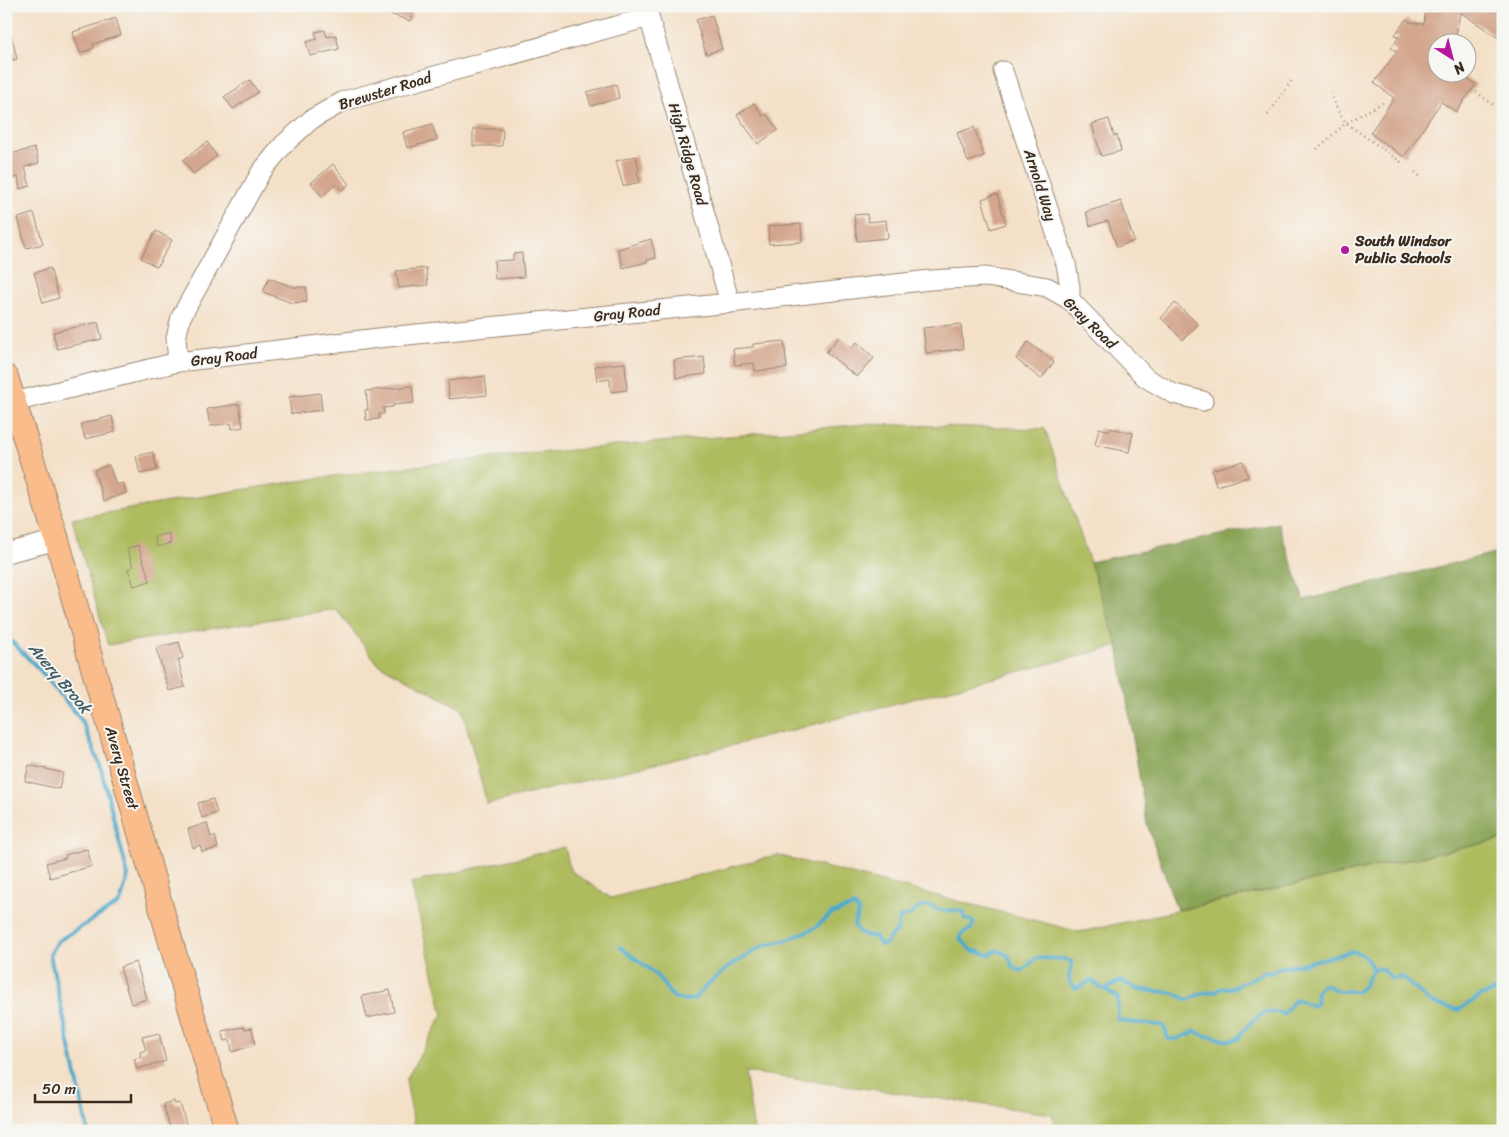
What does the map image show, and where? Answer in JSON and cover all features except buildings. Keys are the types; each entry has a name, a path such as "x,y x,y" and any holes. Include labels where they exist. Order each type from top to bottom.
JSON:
{"main road":[{"name":"Avery Street","path":"6,377 57,540 174,955 227,1131"}],"street":[{"name":"High Ridge Road","path":"647,12 730,303"},
{"name":"Brewster Road","path":"178,362 176,338 181,317 261,172 284,144 312,119 344,100 647,12"},
{"name":"Arnold Way","path":"1003,71 1066,264 1070,300"},
{"name":"Gray Road","path":"14,402 178,362 387,337 730,303 930,280 986,277 1047,287 1070,300 1146,378 1174,394 1203,401"},
{"path":"6,553 57,540"}],"path":[{"path":"1268,114 1292,80"},
{"path":"1472,89 1495,106"},
{"path":"1331,92 1334,103 1346,123 1401,162"},
{"path":"1317,149 1346,123 1386,101"},
{"path":"1415,172 1422,178"}],"green space":[{"path":"865,424 1045,429 1118,646 738,744 487,804 462,709 378,664 336,609 108,645 72,519 279,484 413,466"},
{"path":"1278,523 1304,600 1503,551 1503,839 1177,910 1147,824 1118,646 1090,562"},
{"path":"1503,839 1503,1131 1056,1131 1052,1114 745,1072 754,1131 542,1131 539,1123 510,1131 415,1131 406,1080 443,1014 411,883 565,847 570,870 611,898 777,855 1080,932"}],"waterway":[{"name":"Avery Brook","path":"6,607 10,640 40,670 82,721 100,765 128,876 120,903 58,941 50,955 88,1131"},
{"path":"620,947 651,970 670,994 678,999 685,1000 694,999 708,984 730,966 763,946 787,940 815,928 831,914 854,906 859,911 854,925 856,928 860,933 874,936 881,945 886,944 891,935 897,932 900,917 910,915 921,907 928,906 940,910 964,912 964,918 974,922 971,929 962,933 960,938 971,950 990,955 997,950 1008,955 1013,967 1022,971 1036,958 1065,959 1072,962 1069,979 1075,988 1084,985 1090,980 1093,981 1118,998 1118,1020 1164,1026 1168,1039 1177,1039 1195,1031 1205,1036 1212,1036 1223,1040 1238,1039 1246,1027 1257,1017 1269,1012 1283,1014 1296,999 1313,1006 1317,1003 1316,993 1321,986 1327,985 1337,991 1358,991 1363,987 1373,969"},
{"path":"1107,989 1119,981 1136,989 1174,993 1188,1000 1200,994 1222,988 1232,988 1265,972 1272,973 1278,968 1353,951 1365,956 1373,969"},
{"path":"1373,969 1382,969 1392,979 1402,977 1431,1003 1458,1010 1481,996 1495,991 1503,996"}],"place":[{"name":"South Windsor Public Schools","path":"1345,250"}]}
